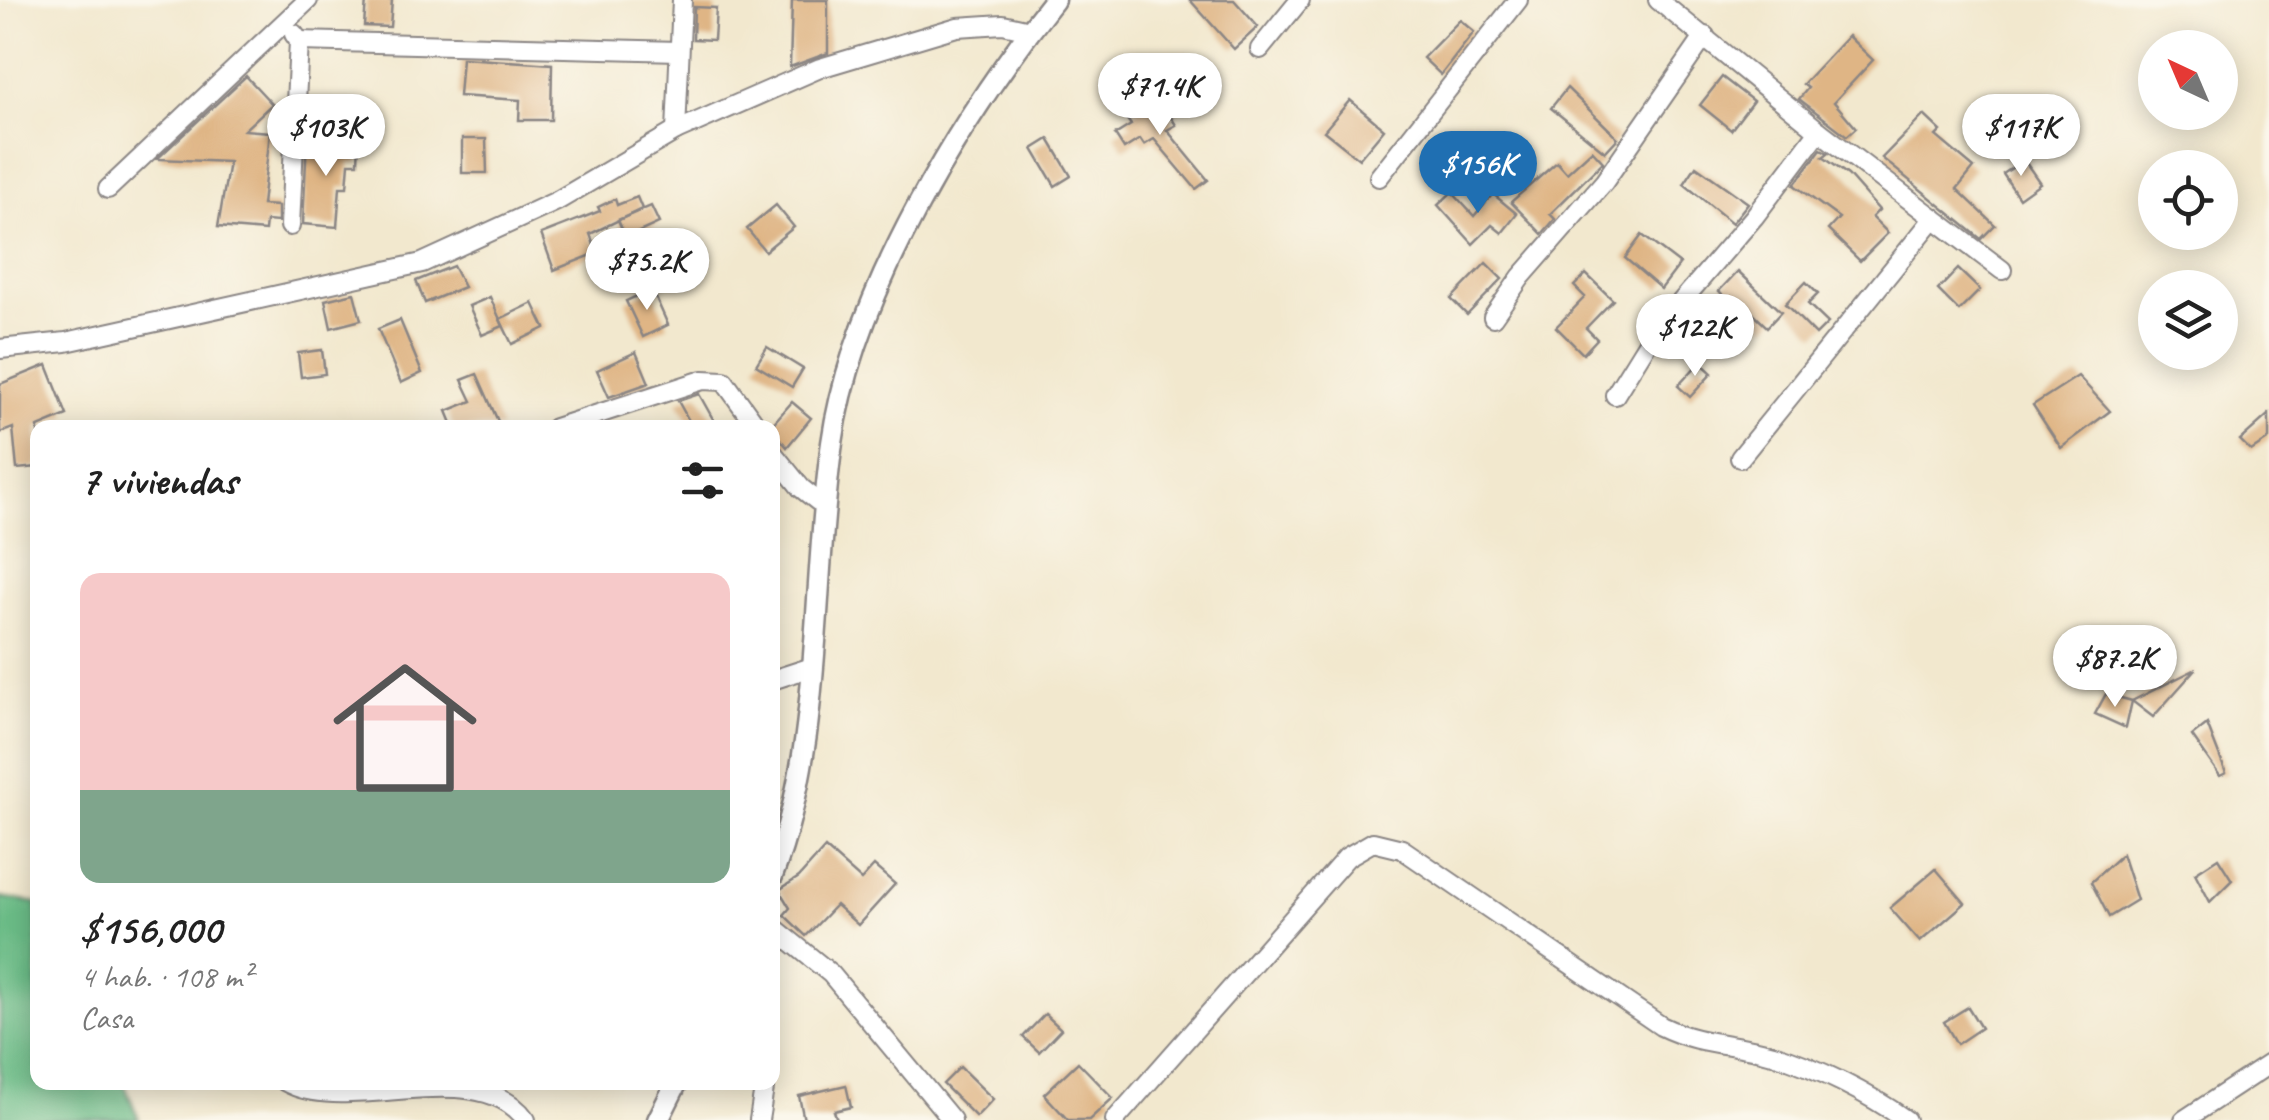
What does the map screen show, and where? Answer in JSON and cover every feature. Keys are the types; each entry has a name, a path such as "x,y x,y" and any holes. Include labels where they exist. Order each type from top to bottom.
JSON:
{"street":[{"path":"108,189 308,0"},
{"path":"676,131 682,0"},
{"path":"780,851 799,793 824,506 845,378 865,319 945,163 1030,30 1054,0"},
{"path":"1260,48 1300,0"},
{"path":"1379,177 1518,0"},
{"path":"1658,0 1819,131 2002,270"},
{"path":"284,21 299,40 290,226"},
{"path":"0,349 102,334 422,263 557,202 676,131 820,68 957,27 1003,24 1030,30"},
{"path":"1493,317 1521,277 1604,182 1705,36"},
{"path":"299,40 679,50"},
{"path":"1615,395 1652,337 1754,217 1819,131"},
{"path":"1740,458 1934,218"},
{"path":"580,420 703,380 724,382 752,420"},
{"path":"780,462 800,488 824,506"},
{"path":"780,678 812,668"},
{"path":"1115,1120 1347,857 1373,842 1402,849 1661,1026 1694,1042 1776,1055 1880,1102 1906,1120"},
{"path":"780,933 831,974 952,1120"},
{"path":"2184,1120 2269,1064"},
{"path":"335,1090 379,1090"},
{"path":"467,1090 492,1094 526,1120"},
{"path":"658,1120 672,1090"},
{"path":"759,1120 763,1090"}],"green space":[{"path":"0,897 30,902 30,1090 127,1090 139,1120 0,1120"}],"building":[{"path":"366,0 392,0 390,27 364,26"},
{"path":"792,0 828,0 828,53 790,67"},
{"path":"1190,0 1234,0 1258,27 1234,49"},
{"path":"694,7 716,8 714,40 693,39"},
{"path":"1460,20 1474,32 1441,75 1423,58"},
{"path":"1848,36 1873,60 1834,102 1856,128 1847,136 1799,99 1808,88 1803,84"},
{"path":"462,58 552,64 551,120 519,120 520,100 459,96"},
{"path":"246,76 272,104 244,130 270,132 262,205 278,206 278,222 266,221 265,231 218,227 229,162 157,159"},
{"path":"1722,77 1753,101 1731,130 1700,105"},
{"path":"1567,88 1618,138 1605,152 1551,108"},
{"path":"1158,97 1176,125 1167,130 1208,180 1196,189 1154,139 1144,145 1140,139 1124,149 1115,135 1131,125 1126,118"},
{"path":"1350,100 1384,129 1359,159 1324,131"},
{"path":"1924,115 1941,131 1936,136 1974,168 1957,189 1995,225 1981,239 1882,158"},
{"path":"462,139 486,139 487,173 462,173"},
{"path":"1049,139 1071,176 1055,186 1033,149"},
{"path":"307,140 359,142 358,163 349,163 347,187 340,187 337,227 303,224"},
{"path":"1821,149 1828,153 1823,157 1848,175 1879,210 1872,217 1888,233 1860,261 1828,230 1839,218 1794,185"},
{"path":"1592,150 1603,162 1550,214 1555,219 1542,234 1511,202 1557,162 1567,173"},
{"path":"2024,160 2040,183 2019,198 2003,174"},
{"path":"1696,166 1748,203 1732,223 1684,184"},
{"path":"1452,192 1474,216 1493,194 1517,214 1502,233 1492,225 1473,244 1438,205"},
{"path":"637,197 642,209 590,234 597,253 554,270 541,234 600,211 598,207 615,199 617,205"},
{"path":"776,205 794,227 765,251 747,229"},
{"path":"651,206 659,223 626,238 618,220"},
{"path":"1642,235 1680,264 1661,289 1625,258"},
{"path":"1486,263 1502,279 1467,315 1451,299"},
{"path":"453,266 464,287 425,303 416,281"},
{"path":"1958,269 1980,290 1959,311 1938,290"},
{"path":"1738,271 1781,312 1767,327 1748,309 1742,314 1719,291"},
{"path":"1586,274 1613,300 1586,328 1597,339 1583,354 1556,327 1585,297 1574,286"},
{"path":"1806,282 1818,294 1808,304 1828,323 1816,335 1785,304"},
{"path":"652,289 668,325 643,337 626,301"},
{"path":"354,293 361,320 331,328 325,300"},
{"path":"490,297 503,326 482,335 469,306"},
{"path":"533,303 545,328 512,344 500,319"},
{"path":"400,320 422,373 401,383 378,329"},
{"path":"767,347 803,369 792,387 756,365"},
{"path":"322,350 325,374 301,377 298,353"},
{"path":"636,352 649,383 609,397 597,370"},
{"path":"1700,362 1712,373 1690,397 1678,386"},
{"path":"47,365 67,415 55,420 30,420 30,468 17,469 13,428 0,433 0,384"},
{"path":"477,374 497,420 451,420 447,411 472,401 462,380"},
{"path":"2078,376 2110,411 2061,448 2033,405"},
{"path":"699,394 714,420 689,420 678,401"},
{"path":"792,402 811,418 787,447 780,439 780,420 776,420"},
{"path":"2269,414 2269,439 2251,451 2240,440"},
{"path":"2196,669 2153,717 2132,701"},
{"path":"2106,694 2132,701 2126,728 2095,714"},
{"path":"2207,724 2226,773 2220,776 2192,736"},
{"path":"825,848 861,880 874,866 895,884 858,925 836,905 806,936 784,915 790,908 780,892"},
{"path":"2122,854 2137,900 2109,917 2091,882"},
{"path":"2218,858 2232,880 2210,902 2195,873"},
{"path":"1936,869 1965,903 1920,942 1890,908"},
{"path":"1968,1007 1981,1028 1957,1044 1944,1022"},
{"path":"1045,1014 1061,1029 1039,1052 1023,1037"},
{"path":"1078,1062 1113,1098 1089,1120 1068,1120 1044,1094"},
{"path":"960,1067 993,1099 976,1117 943,1084"},
{"path":"846,1085 851,1107 834,1111 837,1120 804,1120 799,1096"}]}
